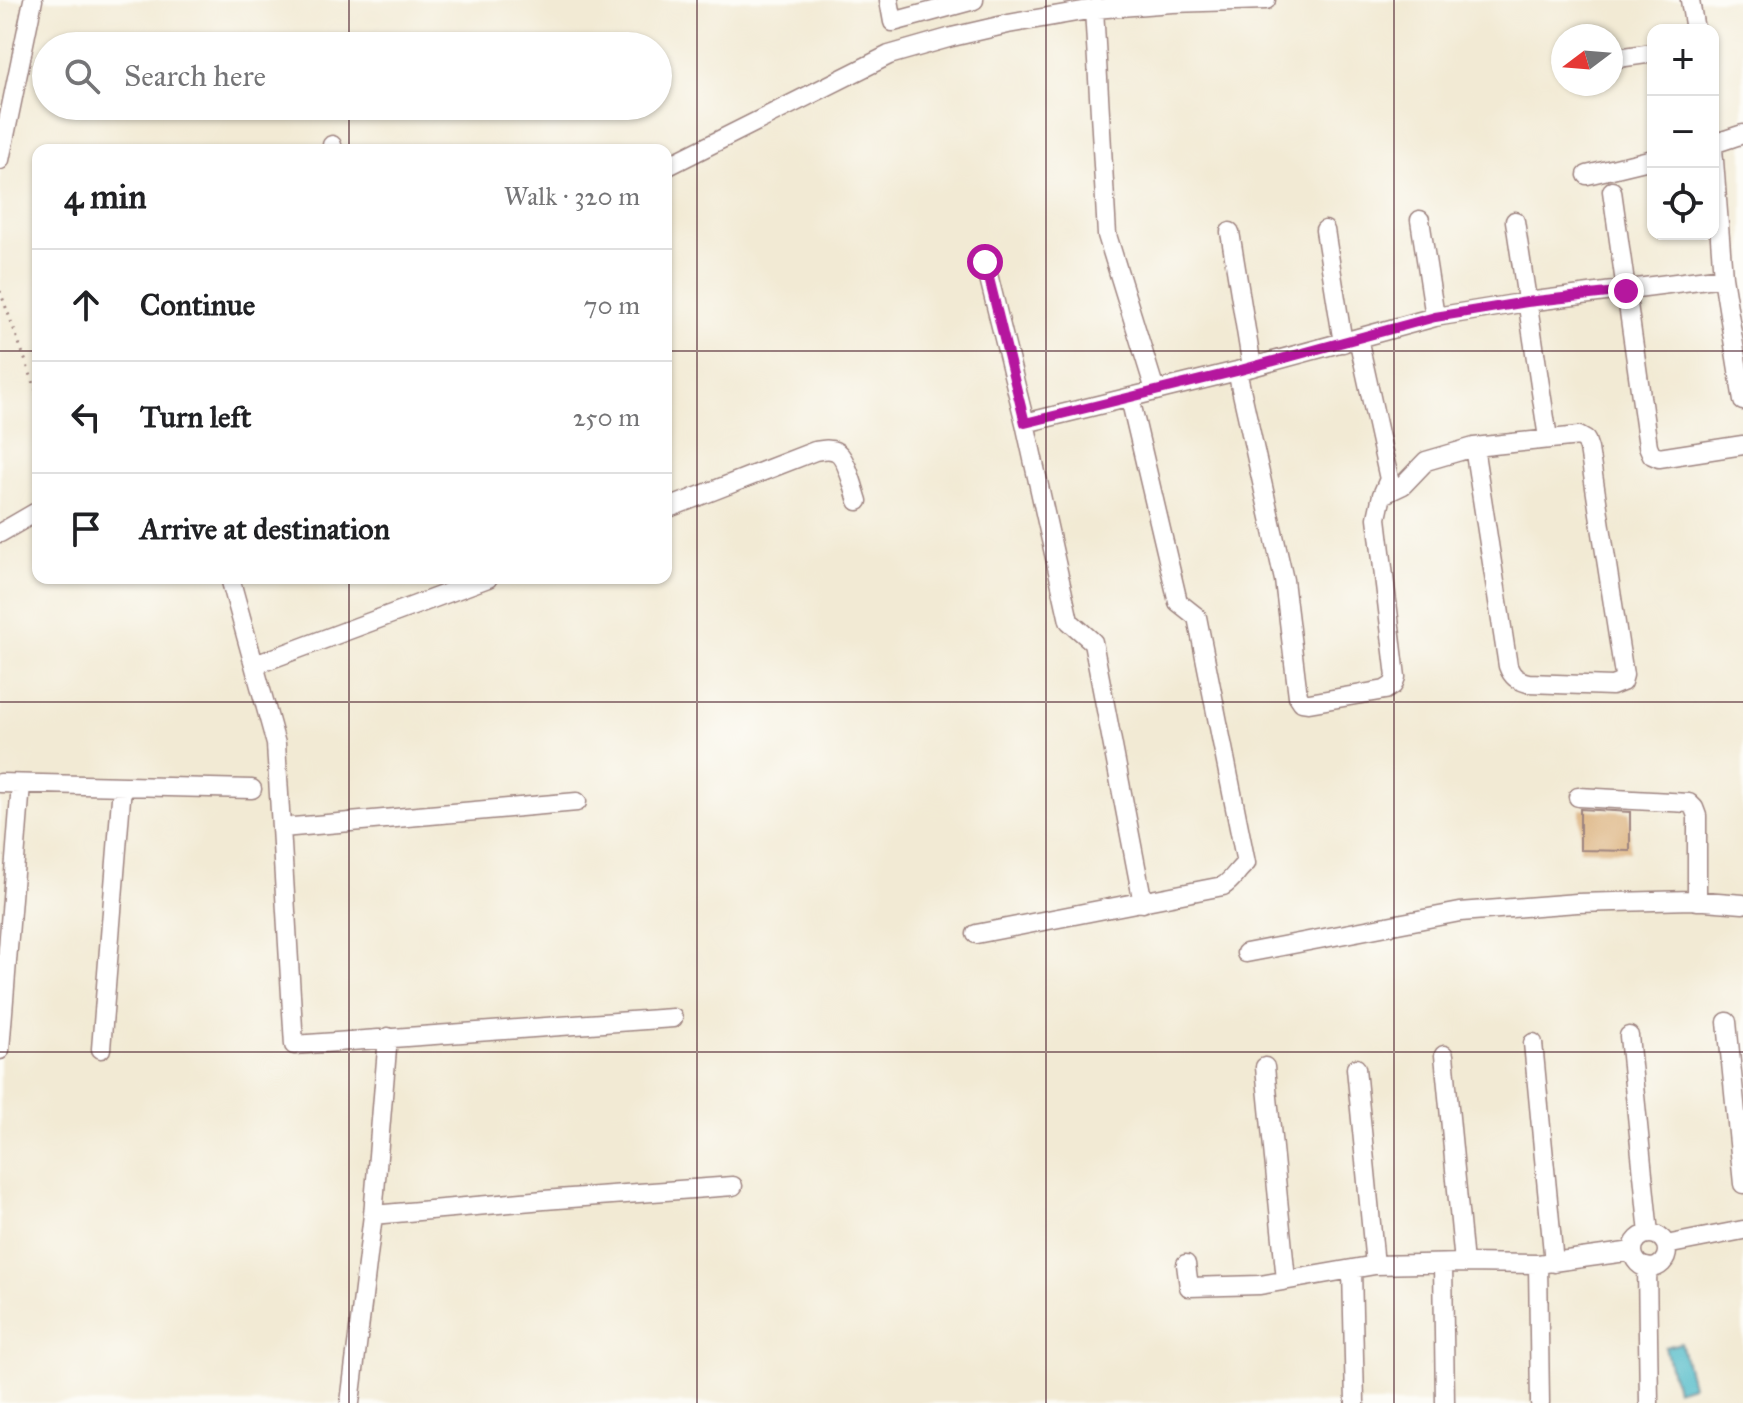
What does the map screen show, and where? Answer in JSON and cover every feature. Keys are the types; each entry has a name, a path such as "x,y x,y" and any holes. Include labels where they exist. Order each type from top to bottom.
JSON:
{"street":[{"path":"0,160 33,0"},
{"path":"889,0 893,22 974,0"},
{"path":"672,164 889,55 952,37 1094,9 1172,2 1266,0"},
{"path":"1690,0 1694,24"},
{"path":"945,8 952,37"},
{"path":"1094,9 1107,235 1155,390"},
{"path":"1623,57 1647,54"},
{"path":"1719,144 1743,134"},
{"path":"1587,175 1647,160"},
{"path":"1715,168 1723,277 1743,401"},
{"path":"1612,191 1648,446 1652,455 1659,458 1743,445"},
{"path":"1420,220 1435,317"},
{"path":"1515,221 1548,438"},
{"path":"1230,232 1244,369 1284,580 1298,696 1302,702 1309,703 1385,690 1393,685 1396,677 1377,518 1389,479 1351,341 1325,230"},
{"path":"985,262 1069,621 1093,642 1143,903"},
{"path":"1025,423 1244,369 1435,317 1723,277"},
{"path":"976,934 1223,886 1246,863 1197,617 1178,602 1130,398"},
{"path":"1382,495 1403,485 1426,461 1474,447 1579,436 1586,440 1624,675 1622,682 1612,686 1528,683 1512,675 1508,666 1474,447"},
{"path":"672,507 825,449 835,450 842,456 858,501"},
{"path":"0,533 32,514"},
{"path":"232,584 276,744 294,1045 673,1018"},
{"path":"255,665 472,584"},
{"path":"0,783 252,789"},
{"path":"0,1050 21,784"},
{"path":"101,1049 122,786"},
{"path":"1578,797 1689,803 1697,816 1697,901"},
{"path":"282,828 577,802"},
{"path":"1246,953 1460,912 1577,903 1697,901 1743,904"},
{"path":"1727,1022 1743,1184"},
{"path":"1629,1036 1649,1234"},
{"path":"350,1403 373,1215 388,1037"},
{"path":"1533,1043 1546,1264 1540,1403"},
{"path":"1444,1055 1464,1263"},
{"path":"1265,1067 1286,1280"},
{"path":"1356,1068 1375,1265"},
{"path":"373,1215 733,1186"},
{"path":"1666,1245 1743,1230"},
{"path":"1649,1234 1659,1237 1666,1245 1666,1256 1658,1265 1647,1267 1637,1261 1633,1251 1636,1241 1649,1234"},
{"path":"1186,1264 1189,1287 1260,1285 1375,1265 1546,1264 1633,1251"},
{"path":"1443,1264 1445,1403"},
{"path":"1647,1267 1649,1403"},
{"path":"1352,1269 1355,1403"}],"path":[{"path":"0,291 32,379"}],"water":[{"path":"1681,1343 1692,1385 1676,1390 1665,1347"}],"building":[{"path":"1580,809 1630,812 1630,851 1580,850"}],"route":[{"path":"985,262 1025,423 1237,371 1435,317 1527,302 1626,291"}]}
